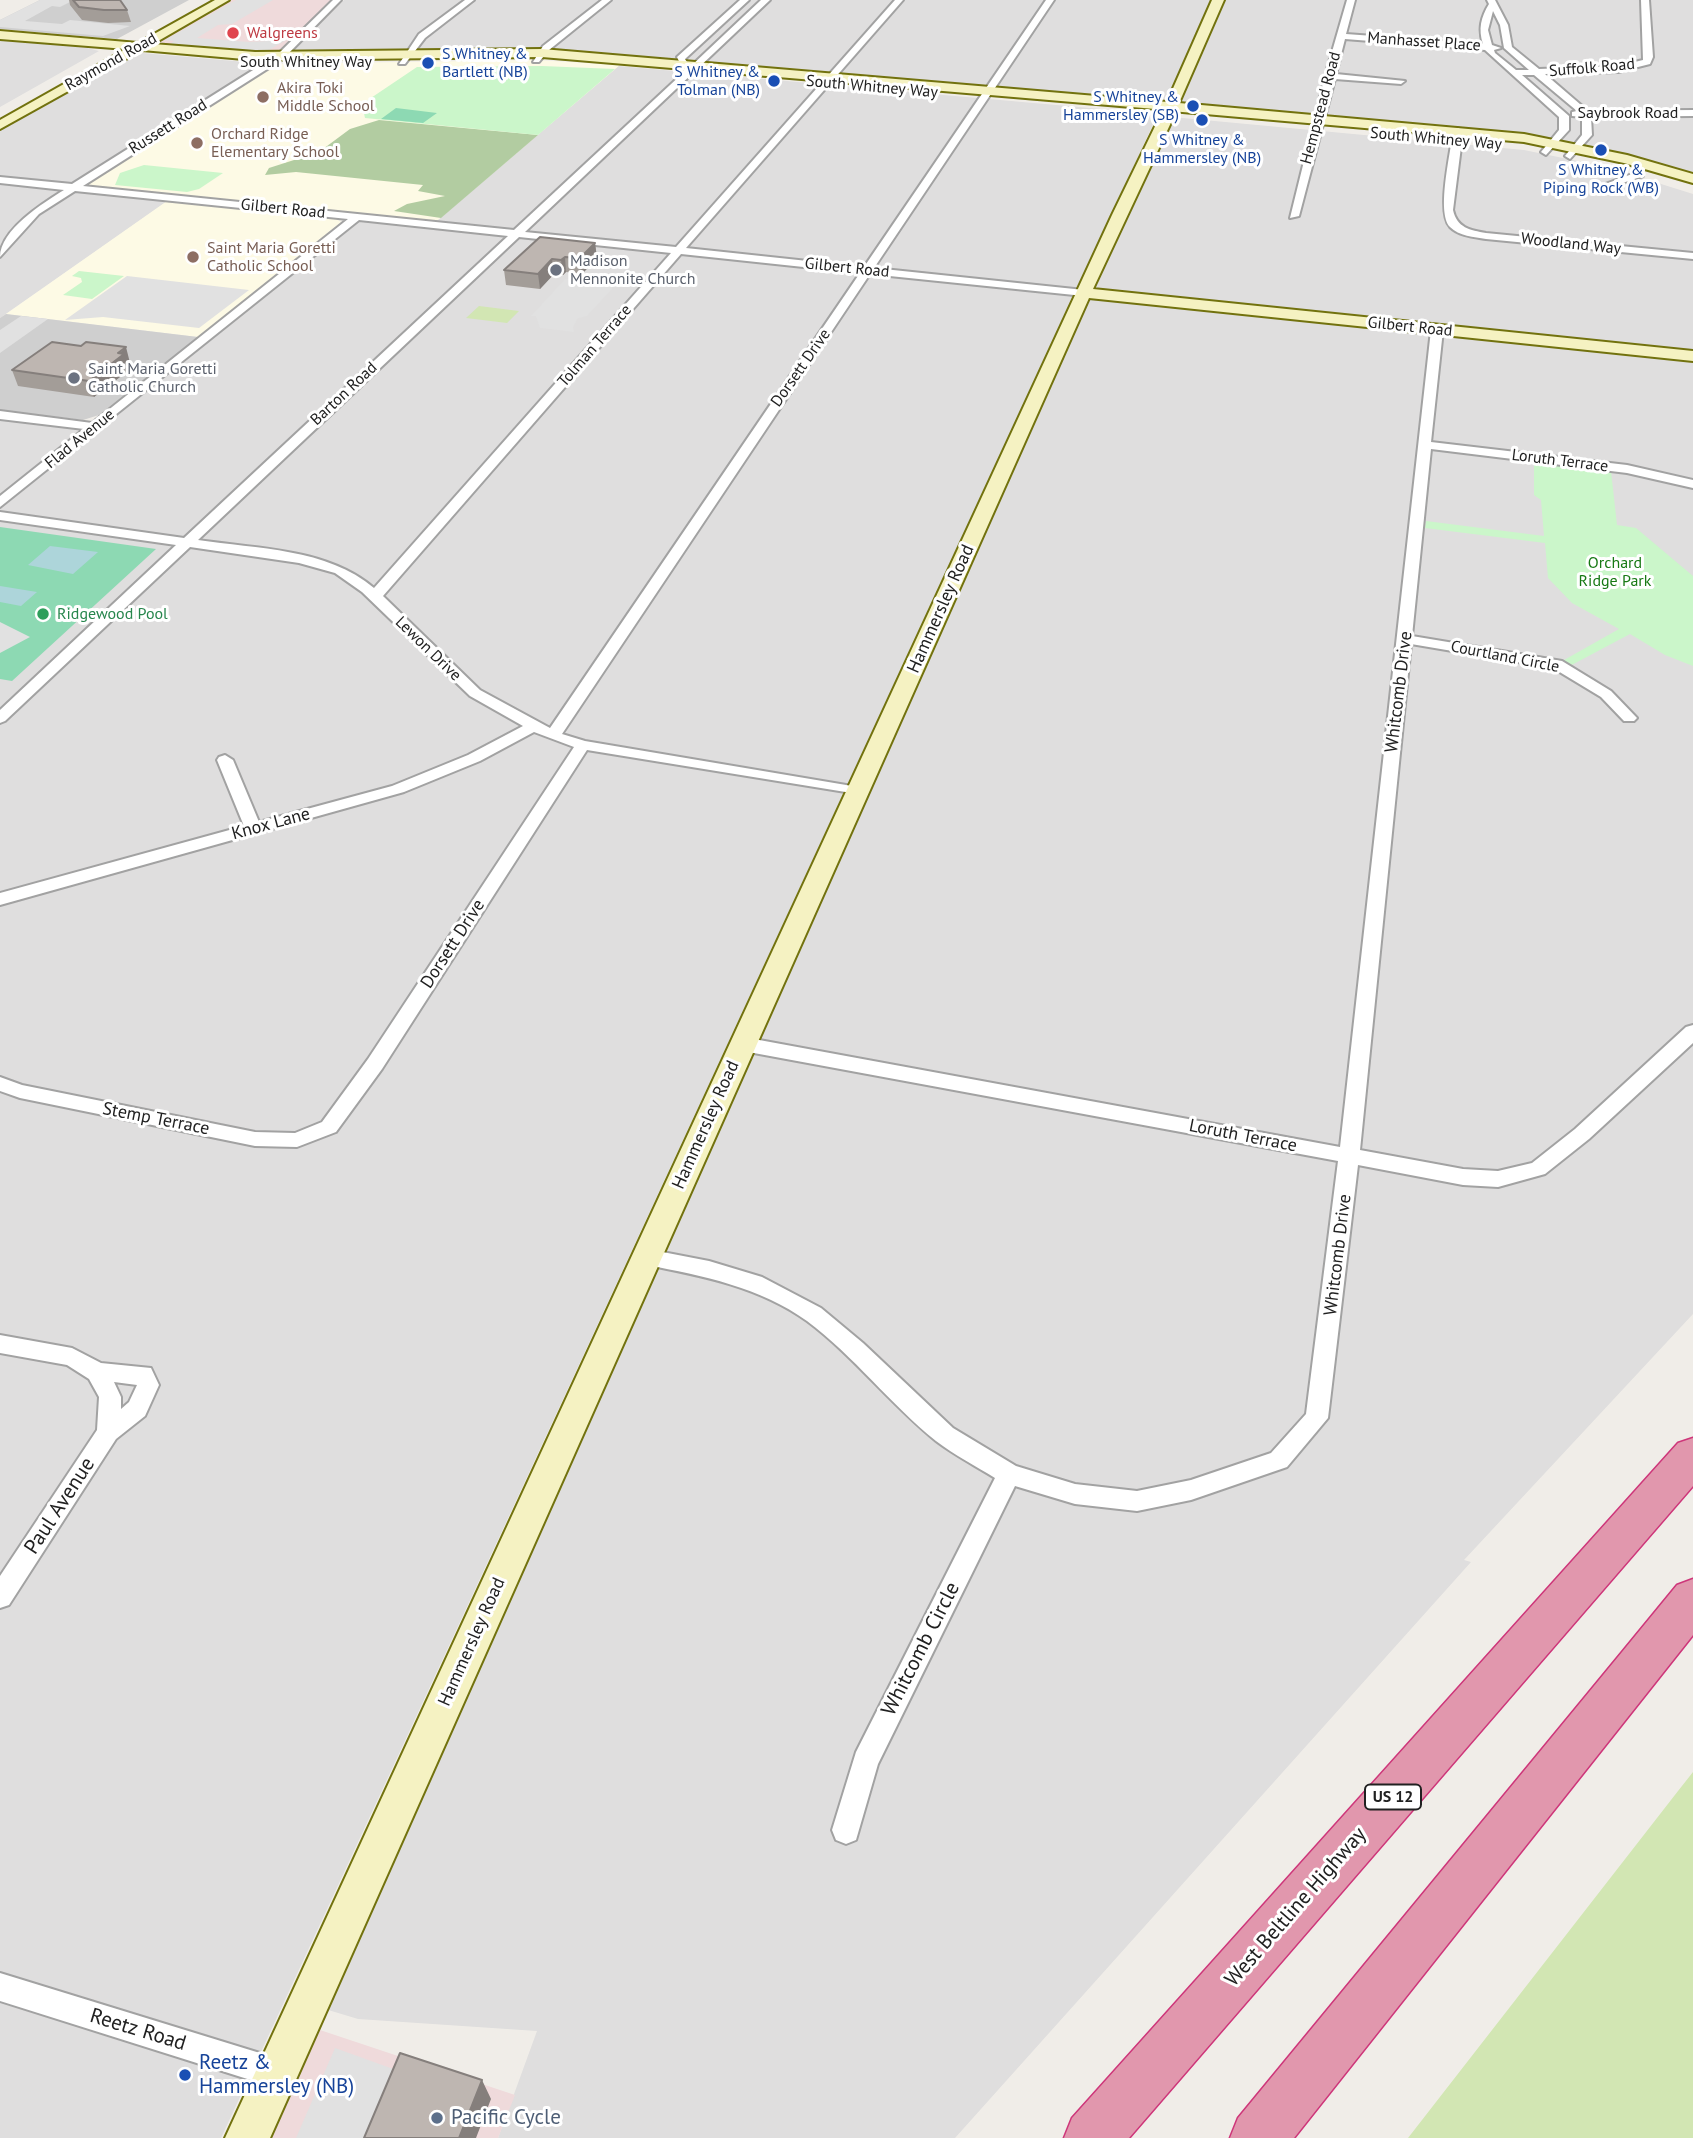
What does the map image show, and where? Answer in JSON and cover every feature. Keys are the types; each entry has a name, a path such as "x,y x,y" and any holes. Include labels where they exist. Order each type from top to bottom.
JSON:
{"highway":[{"name":"West Beltline Highway","path":"1092,2138 1693,1456"},
{"path":"1258,2138 1511,1829 1563,1759 1693,1600"}],"main road":[{"name":"Raymond Road","path":"0,125 203,0"},
{"name":"Raymond Road","path":"0,112 223,0"},
{"name":"Hammersley Road","path":"247,2138 1084,293 1170,111 1217,0"},
{"name":"South Whitney Way","path":"0,35 268,64 404,58"},
{"name":"South Whitney Way","path":"126,48 280,57 539,57 688,66 1457,135 1550,147 1693,179"},
{"name":"South Whitney Way","path":"988,94 1039,102 1170,111"},
{"name":"South Whitney Way","path":"1574,152 1693,192"},
{"name":"Gilbert Road","path":"1084,293 1693,356"}],"street":[{"name":"Russett Road","path":"0,254 35,212 280,57 337,0"},
{"path":"404,58 422,36 470,0"},
{"path":"539,57 607,0"},
{"name":"Barton Road","path":"688,66 680,59 745,0"},
{"name":"Barton Road","path":"0,718 688,66 766,0"},
{"name":"Tolman Terrace","path":"374,597 900,0"},
{"name":"Dorsett Drive","path":"553,736 1050,0"},
{"name":"Hempstead Road","path":"1294,215 1351,0"},
{"name":"Suffolk Road","path":"1515,73 1618,69 1647,62 1650,57 1645,0"},
{"path":"1492,2 1483,21 1488,47 1563,114 1566,122 1564,130 1550,147"},
{"path":"1492,2 1504,25 1508,48 1586,114 1587,135 1574,152"},
{"name":"Manhasset Place","path":"1340,36 1508,48"},
{"path":"1329,76 1401,81"},
{"name":"Saybrook Road","path":"1563,114 1693,113"},
{"name":"Woodland Way","path":"1457,135 1448,211 1455,228 1486,236 1693,256"},
{"path":"1605,186 1640,174"},
{"name":"Gilbert Road","path":"0,180 1084,293"},
{"name":"Flad Avenue","path":"0,503 357,217"},
{"name":"Whitcomb Drive","path":"647,1257 709,1269 754,1283 813,1314 855,1349 945,1434 1009,1474 1075,1494 1137,1501 1191,1490 1279,1460 1317,1418 1349,1156 1437,330"},
{"path":"0,415 95,427"},
{"name":"Loruth Terrace","path":"1426,445 1627,469 1693,484"},
{"name":"Lewon Drive","path":"0,516 300,559 340,570 374,597 475,693 553,736 583,745 858,792"},
{"name":"Courtland Circle","path":"1406,639 1557,664 1606,694 1629,718"},
{"name":"Knox Lane","path":"0,899 398,789 474,758 534,726"},
{"name":"Dorsett Drive","path":"313,1133 329,1127 375,1064 583,745"},
{"path":"225,760 254,829"},
{"name":"Loruth Terrace","path":"743,1044 1463,1177 1498,1179 1538,1169 1582,1135 1693,1032"},
{"name":"Stemp Terrace","path":"0,1084 20,1091 255,1139 297,1140 313,1133"},
{"path":"0,1344 72,1357 97,1373 110,1397 109,1422"},
{"name":"Paul Avenue","path":"0,1597 109,1422 137,1409 148,1385 143,1375 97,1373"},
{"name":"Whitcomb Circle","path":"846,1830 865,1761 1009,1474"},
{"name":"Reetz Road","path":"0,1987 276,2073"}],"shaded area":[{"path":"40,0 189,0 117,39 0,29 0,20"},
{"path":"40,0 74,0 60,7 52,6 25,21 62,24 70,20 130,26 103,36 0,27 0,20"},
{"path":"229,0 332,0 274,55 152,44"},
{"path":"236,0 273,0 232,24 218,25 197,38 249,42 286,40 269,50 245,51 170,44 174,41 165,40"},
{"path":"344,0 1693,0 1693,176 1544,140 630,57 292,52"},
{"path":"0,38 87,48 99,51 0,107"},
{"path":"130,52 268,64 172,198 0,318 0,125"},
{"path":"536,60 620,65 432,225 72,187 268,64"},
{"path":"618,66 1146,113 1156,118 221,2138 0,2138 0,415 95,427 357,217 432,225"},
{"path":"1172,117 1524,150 1607,167 1693,194 1693,352 1091,288"},
{"name":"Saint Maria Goretti Catholic School","path":"167,201 335,218 341,222 198,337 6,314"},
{"path":"127,276 249,290 199,328 103,317 65,320"},
{"path":"565,279 612,284 612,289 587,316 578,318 573,327 574,332 540,328 536,316 531,316"},
{"path":"1091,297 1693,359 1693,1314 1464,1560 1471,1562 955,2138 498,2138 537,2031 358,2019 325,2009 1087,299"},
{"path":"6,314 198,337 99,415 83,420 0,410 0,318"},
{"path":"21,316 48,319 0,353 0,330"},
{"path":"0,622 30,637 0,653"},
{"path":"299,2023 515,2095 498,2138 247,2138"},
{"path":"335,2048 407,2074 380,2138 296,2138"}],"green space":[{"path":"542,66 615,69 538,135 365,118 362,104 417,67"},
{"path":"396,108 437,113 423,123 381,119"},
{"path":"379,120 538,135 441,218 394,211 407,204 445,196 418,191 423,185 296,172 265,175 269,168 319,152 350,129"},
{"path":"144,165 223,173 199,189 187,192 115,185 120,173"},
{"path":"79,271 124,276 92,299 63,295 82,282 81,278 72,276"},
{"path":"479,306 519,311 507,323 466,318"},
{"name":"Orchard Ridge Park","path":"1534,462 1611,471 1617,525 1636,528 1693,576 1693,666 1665,655 1630,634 1566,668 1557,664 1619,629 1572,603 1548,578 1545,543 1425,528 1426,521 1544,536 1541,500 1534,495"},
{"name":"Ridgewood Pool","path":"0,527 156,549 12,681 0,679"},
{"path":"1693,1772 1693,2138 1408,2138 1678,1791"}],"water":[{"path":"50,546 98,552 73,574 28,565"},
{"path":"0,586 37,592 21,606 0,602"}],"building":[{"path":"73,0 120,0 127,10 79,7"},
{"path":"540,237 595,243 580,258 552,259 538,274 504,270"},
{"path":"52,342 81,346 86,342 126,347 118,353 124,354 89,381 12,370"},
{"name":"Pacific Cycle","path":"400,2053 482,2080 459,2138 364,2138"}],"place":[{"name":"Walgreens","path":"233,33"},
{"name":"S Whitney & Bartlett (NB)","path":"428,63"},
{"name":"S Whitney & Tolman (NB)","path":"774,81"},
{"name":"Akira Toki Middle School","path":"263,97"},
{"name":"S Whitney & Hammersley (SB)","path":"1193,106"},
{"name":"S Whitney & Hammersley (NB)","path":"1202,120"},
{"name":"Orchard Ridge Elementary School","path":"197,143"},
{"name":"S Whitney & Piping Rock (WB)","path":"1601,150"},
{"name":"Saint Maria Goretti Catholic School","path":"193,257"},
{"name":"Madison Mennonite Church","path":"556,270"},
{"name":"Saint Maria Goretti Catholic Church","path":"74,378"},
{"name":"Ridgewood Pool","path":"43,614"},
{"name":"Reetz & Hammersley (NB)","path":"185,2075"},
{"name":"Pacific Cycle","path":"437,2118"}]}
